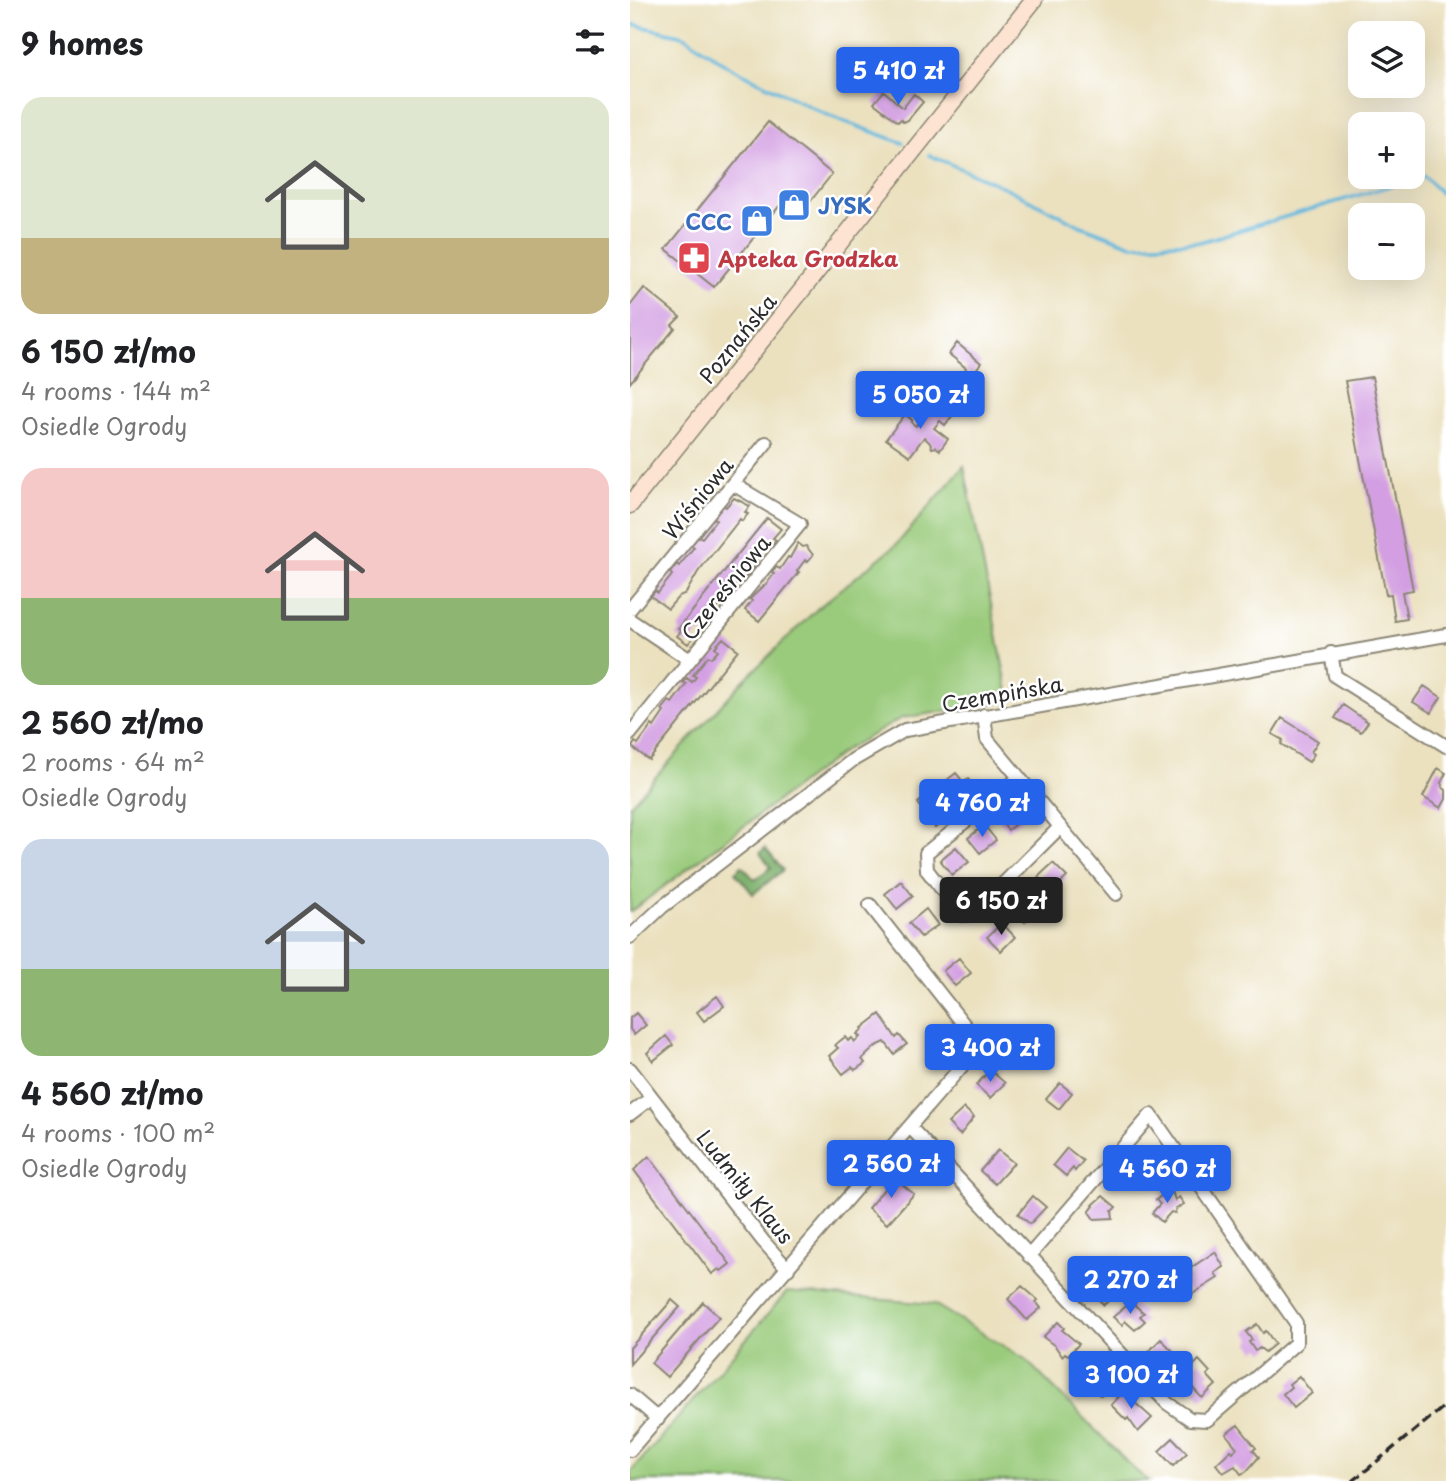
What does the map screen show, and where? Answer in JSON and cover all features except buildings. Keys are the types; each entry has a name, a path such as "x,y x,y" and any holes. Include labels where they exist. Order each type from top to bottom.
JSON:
{"street":[{"name":"Poznańska","path":"630,506 1034,0"},
{"name":"Wiśniowa","path":"630,609 766,443"},
{"name":"Czereśniowa","path":"630,734 800,524 733,484"},
{"path":"630,620 690,660"},
{"name":"Czempińska","path":"630,937 662,907 853,760 905,730 1331,653 1446,635"},
{"path":"1331,653 1335,676 1446,746"},
{"path":"984,715 987,739 1116,894"},
{"path":"1019,778 926,853 927,870 962,915 973,914 1060,827"},
{"path":"788,1269 980,1045 870,905"},
{"name":"Ludmiły Klaus","path":"630,1069 788,1269 630,1450"},
{"path":"630,1114 651,1098"},
{"path":"910,1127 1029,1256 1167,1403 1190,1419 1208,1420 1296,1343 1296,1324 1151,1115 1029,1256"},
{"path":"630,1395 658,1419"}],"green space":[{"path":"964,466 1010,701 902,718 845,750 630,912 630,805 744,680 818,608 897,544"},
{"path":"765,848 783,870 753,894 735,872 742,866 755,880 771,867 760,853"},
{"path":"787,1292 934,1304 1025,1359 1149,1481 630,1481 630,1473"}],"waterway":[{"path":"630,24 684,36 728,66 827,115 903,143"},
{"path":"929,155 1006,188 1081,226 1132,245 1200,242 1424,176 1446,198"}],"railway":[{"path":"1353,1481 1446,1405"}],"place":[{"name":"JYSK","path":"794,205"},
{"name":"CCC","path":"757,221"},
{"name":"Apteka Grodzka","path":"694,258"}]}
